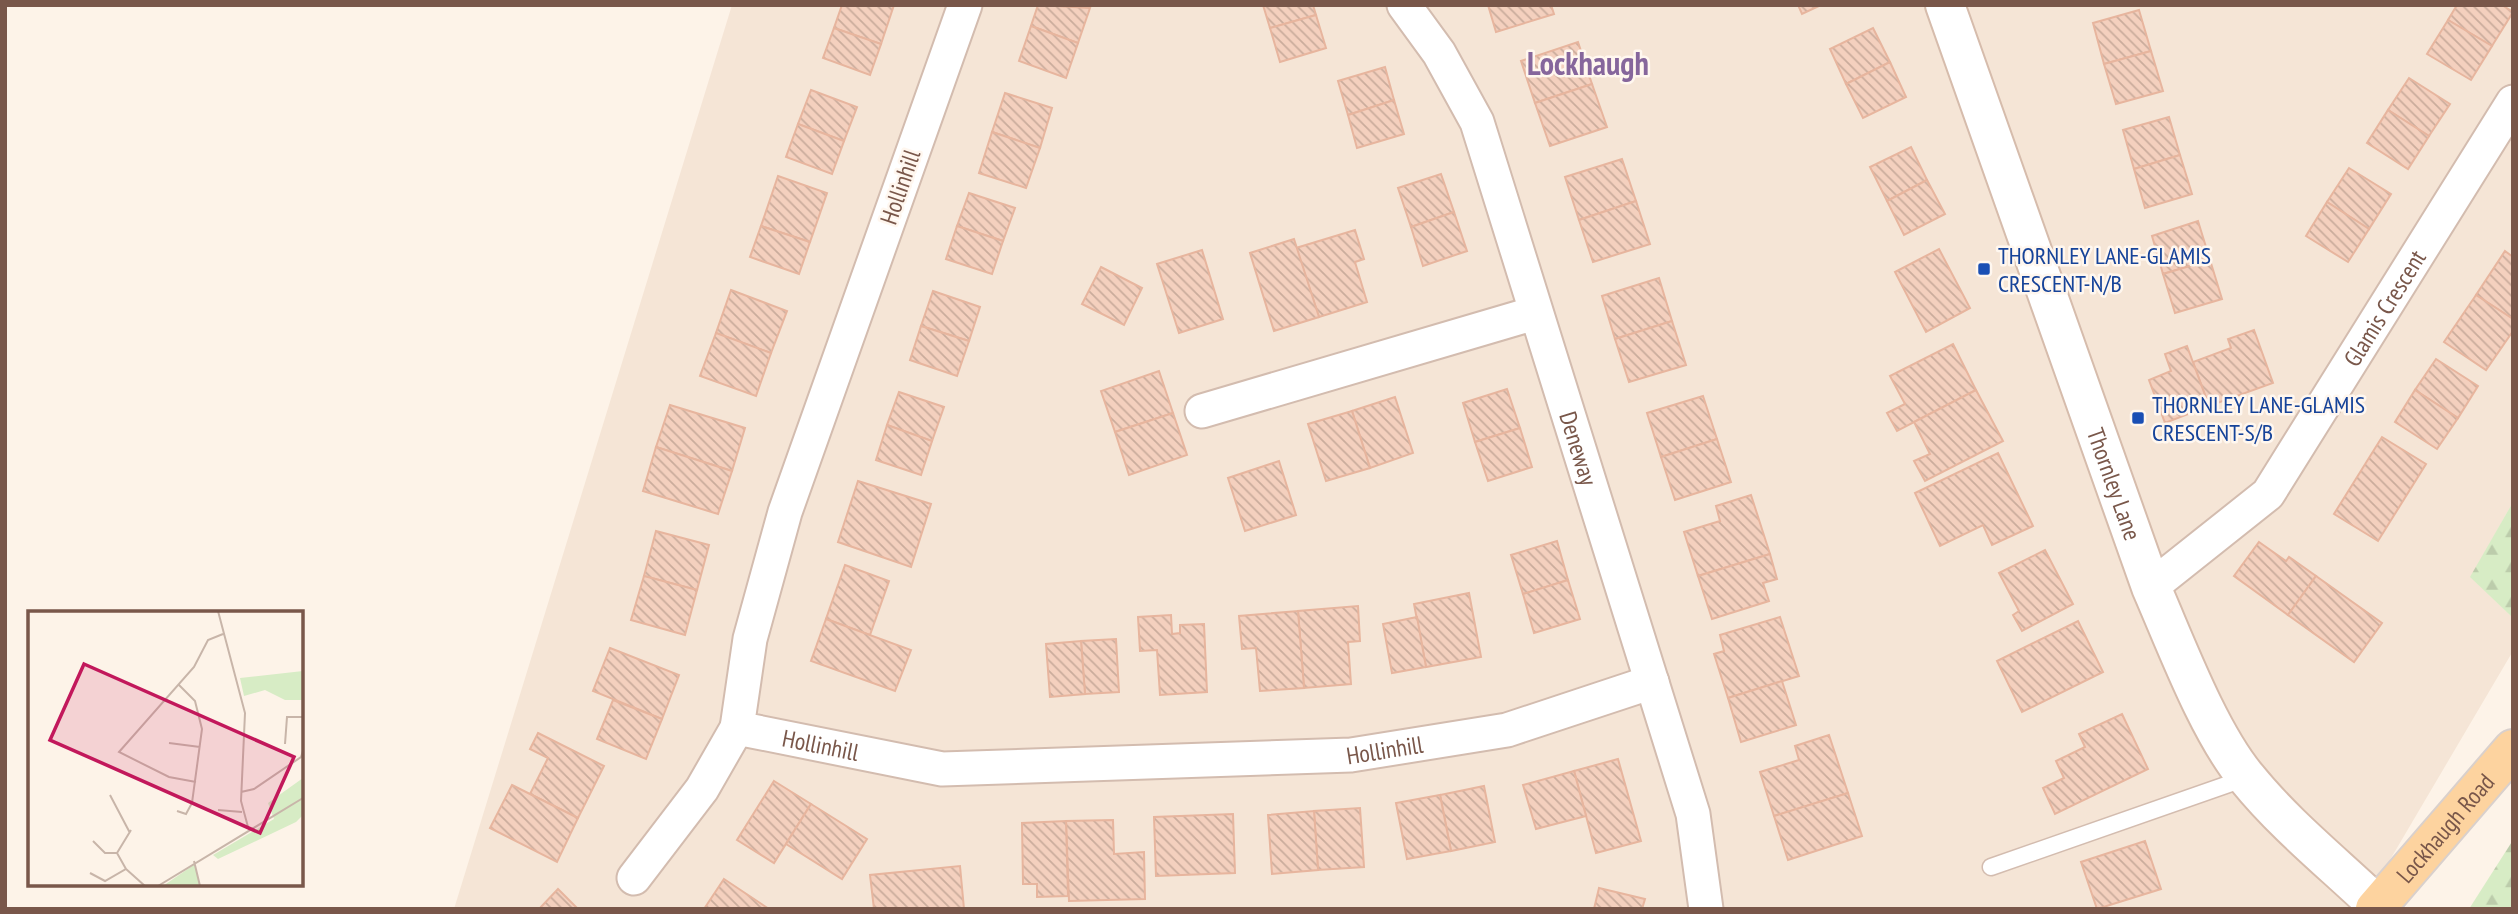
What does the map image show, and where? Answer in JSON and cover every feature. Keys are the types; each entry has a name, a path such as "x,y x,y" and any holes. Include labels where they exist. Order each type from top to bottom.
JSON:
{"main road":[{"name":"Lockhaugh Road","path":"2376,907 2513,748"}],"street":[{"name":"Hollinhill","path":"965,5 785,512 750,639 737,728 942,769 1351,755 1507,730 1652,682"},
{"name":"Deneway","path":"1404,5 1439,53 1477,122 1693,814 1706,909"},
{"name":"Thornley Lane","path":"1945,5 2151,587 2225,745 2246,778 2376,907"},
{"name":"Glamis Crescent","path":"2151,587 2268,494 2513,102"},
{"path":"1202,411 1535,313"},
{"path":"634,878 702,789 737,728"}],"lane":[{"path":"1991,867 2246,778"}],"shaded area":[{"path":"732,5 2513,5 2513,502 2471,577 2513,618 2513,651 2361,909 454,909"}],"green space":[{"path":"2513,502 2513,618 2470,577"},
{"path":"2513,840 2513,909 2469,909"}],"building":[{"path":"842,5 894,5 881,44 834,28"},
{"path":"1038,5 1090,8 1078,43 1031,26"},
{"path":"1263,5 1313,5 1316,15 1270,28"},
{"path":"1488,5 1551,5 1554,14 1496,32"},
{"path":"1798,5 1821,5 1802,14"},
{"path":"2457,5 2502,5 2513,12 2492,46 2448,20"},
{"path":"2139,10 2151,51 2104,64 2093,23"},
{"path":"1316,15 1326,48 1280,62 1270,28"},
{"path":"2448,20 2492,46 2471,80 2427,54"},
{"path":"1031,26 1078,43 1066,78 1019,61"},
{"path":"834,28 881,44 870,75 823,58"},
{"path":"1873,28 1890,62 1846,84 1830,49"},
{"path":"1578,42 1592,84 1535,103 1521,61"},
{"path":"2151,51 2163,91 2116,104 2104,64"},
{"path":"1890,62 1906,97 1863,118 1846,84"},
{"path":"1385,67 1394,100 1348,115 1338,81"},
{"path":"2409,78 2450,104 2429,136 2388,110"},
{"path":"1592,84 1607,127 1550,146 1535,103"},
{"path":"811,90 857,107 844,141 798,124"},
{"path":"1005,93 1052,108 1040,148 992,132"},
{"path":"1394,100 1404,134 1357,148 1348,115"},
{"path":"2388,110 2429,136 2408,169 2367,143"},
{"path":"2169,117 2180,155 2134,169 2123,130"},
{"path":"798,124 844,141 832,174 786,157"},
{"path":"992,132 1040,148 1026,188 979,173"},
{"path":"1911,147 1927,180 1887,201 1870,167"},
{"path":"2180,155 2192,194 2145,208 2134,169"},
{"path":"1622,159 1636,201 1579,220 1565,177"},
{"path":"2349,168 2391,194 2369,229 2327,202"},
{"path":"1441,174 1454,212 1411,227 1398,188"},
{"path":"778,176 827,193 810,242 761,226"},
{"path":"1927,180 1945,214 1904,235 1887,201"},
{"path":"969,193 1015,208 1003,241 957,226"},
{"path":"1636,201 1650,244 1593,262 1579,220"},
{"path":"2327,202 2369,229 2348,262 2306,236"},
{"path":"1454,212 1467,251 1423,266 1411,227"},
{"path":"2198,221 2210,260 2163,274 2152,236"},
{"path":"761,226 810,242 799,274 750,257"},
{"path":"957,226 1003,241 992,274 946,259"},
{"path":"1355,230 1364,259 1355,262 1367,302 1319,317 1296,248"},
{"path":"1294,239 1319,317 1274,331 1250,253"},
{"path":"1939,249 1970,308 1926,332 1895,272"},
{"path":"1202,250 1223,319 1179,333 1157,264"},
{"path":"2505,251 2513,257 2513,319 2476,295"},
{"path":"2210,260 2222,299 2175,313 2163,274"},
{"path":"1101,267 1142,288 1124,325 1082,304"},
{"path":"1659,278 1672,321 1615,339 1602,296"},
{"path":"731,290 787,311 771,353 716,333"},
{"path":"933,291 980,307 969,341 921,326"},
{"path":"2476,295 2513,319 2513,331 2486,370 2444,342"},
{"path":"1672,321 1686,365 1629,382 1615,339"},
{"path":"921,326 969,341 957,376 910,360"},
{"path":"2254,330 2273,383 2209,406 2193,362 2231,348 2228,339"},
{"path":"716,333 771,353 756,396 700,376"},
{"path":"1953,344 1976,390 1897,431 1887,413 1905,404 1890,376"},
{"path":"2187,346 2209,406 2165,423 2149,380 2171,371 2165,354"},
{"path":"2436,359 2478,386 2458,418 2415,390"},
{"path":"1159,371 1173,413 1115,432 1101,391"},
{"path":"1507,389 1520,428 1475,442 1463,403"},
{"path":"1976,390 2003,441 1925,481 1914,461 1930,454 1914,422"},
{"path":"2415,390 2458,418 2437,449 2395,422"},
{"path":"899,392 944,407 932,441 887,425"},
{"path":"1703,396 1717,439 1661,457 1647,413"},
{"path":"1395,397 1413,453 1370,468 1352,411"},
{"path":"670,405 745,428 732,471 656,447"},
{"path":"1352,411 1370,468 1326,481 1308,424"},
{"path":"1173,413 1187,455 1129,475 1115,432"},
{"path":"887,425 932,441 921,475 876,460"},
{"path":"1520,428 1532,467 1488,481 1475,442"},
{"path":"2382,437 2426,464 2378,541 2334,514"},
{"path":"1717,439 1731,482 1675,500 1661,457"},
{"path":"656,447 732,471 718,514 643,491"},
{"path":"1998,453 2033,526 1992,545 1983,525 1940,546 1915,493"},
{"path":"1279,461 1296,515 1245,531 1228,478"},
{"path":"858,481 931,504 911,567 838,542"},
{"path":"1751,495 1770,554 1698,576 1684,532 1720,521 1716,506"},
{"path":"656,531 709,545 697,590 644,576"},
{"path":"1557,541 1568,580 1523,594 1511,555"},
{"path":"2259,542 2286,561 2289,557 2316,576 2288,615 2234,576"},
{"path":"2045,550 2073,604 2022,631 2013,615 2019,611 1999,573"},
{"path":"1770,554 1777,579 1763,583 1769,601 1712,619 1698,576"},
{"path":"845,565 889,581 870,635 826,619"},
{"path":"644,576 697,590 685,635 631,620"},
{"path":"2316,576 2382,623 2354,662 2288,615"},
{"path":"1568,580 1580,619 1534,633 1523,594"},
{"path":"1469,593 1481,657 1426,667 1414,604"},
{"path":"1358,606 1360,641 1348,642 1351,684 1304,688 1298,611"},
{"path":"1298,611 1304,688 1260,691 1256,648 1242,649 1239,616"},
{"path":"1171,615 1172,634 1180,633 1180,625 1204,624 1207,692 1160,695 1157,650 1140,651 1138,617"},
{"path":"1417,617 1426,667 1392,673 1383,624"},
{"path":"1780,617 1799,676 1728,698 1714,654 1724,651 1720,635"},
{"path":"826,619 911,650 895,691 811,661"},
{"path":"2078,621 2103,672 2022,712 1997,661"},
{"path":"1116,639 1119,692 1085,694 1081,641"},
{"path":"1081,641 1085,694 1050,697 1046,644"},
{"path":"610,648 679,675 662,719 593,691"},
{"path":"1782,681 1796,725 1741,742 1728,698"},
{"path":"613,700 662,719 646,759 597,739"},
{"path":"2122,714 2148,769 2055,814 2043,788 2064,778 2056,761 2085,747 2079,734"},
{"path":"538,733 604,766 578,818 530,794 548,758 530,749"},
{"path":"1829,735 1848,793 1774,816 1760,772 1799,760 1795,746"},
{"path":"1618,759 1641,841 1596,853 1574,771"},
{"path":"1574,771 1586,816 1536,829 1523,785"},
{"path":"774,781 811,804 774,863 737,840"},
{"path":"512,785 578,818 557,862 490,828"},
{"path":"1484,786 1495,842 1451,851 1440,795"},
{"path":"1848,793 1862,836 1788,860 1774,816"},
{"path":"1440,795 1451,851 1407,859 1396,803"},
{"path":"811,804 867,839 842,879 786,844"},
{"path":"1360,808 1364,867 1318,870 1314,811"},
{"path":"1314,811 1318,870 1272,874 1268,815"},
{"path":"1233,814 1235,873 1156,876 1154,817"},
{"path":"1113,820 1114,854 1144,852 1145,899 1069,901 1066,821"},
{"path":"1066,821 1068,896 1037,897 1037,884 1023,884 1022,823"},
{"path":"2145,841 2161,889 2097,909 2081,862"},
{"path":"960,866 964,909 874,909 870,875"},
{"path":"724,879 769,909 704,909"},
{"path":"1599,888 1645,899 1642,909 1594,909"},
{"path":"558,889 578,909 539,909"}],"place":[{"name":"THORNLEY LANE-GLAMIS CRESCENT-N/B","path":"1984,269"},
{"name":"THORNLEY LANE-GLAMIS CRESCENT-S/B","path":"2138,418"}],"district":[{"name":"Lockhaugh","path":"1588,63"}]}
